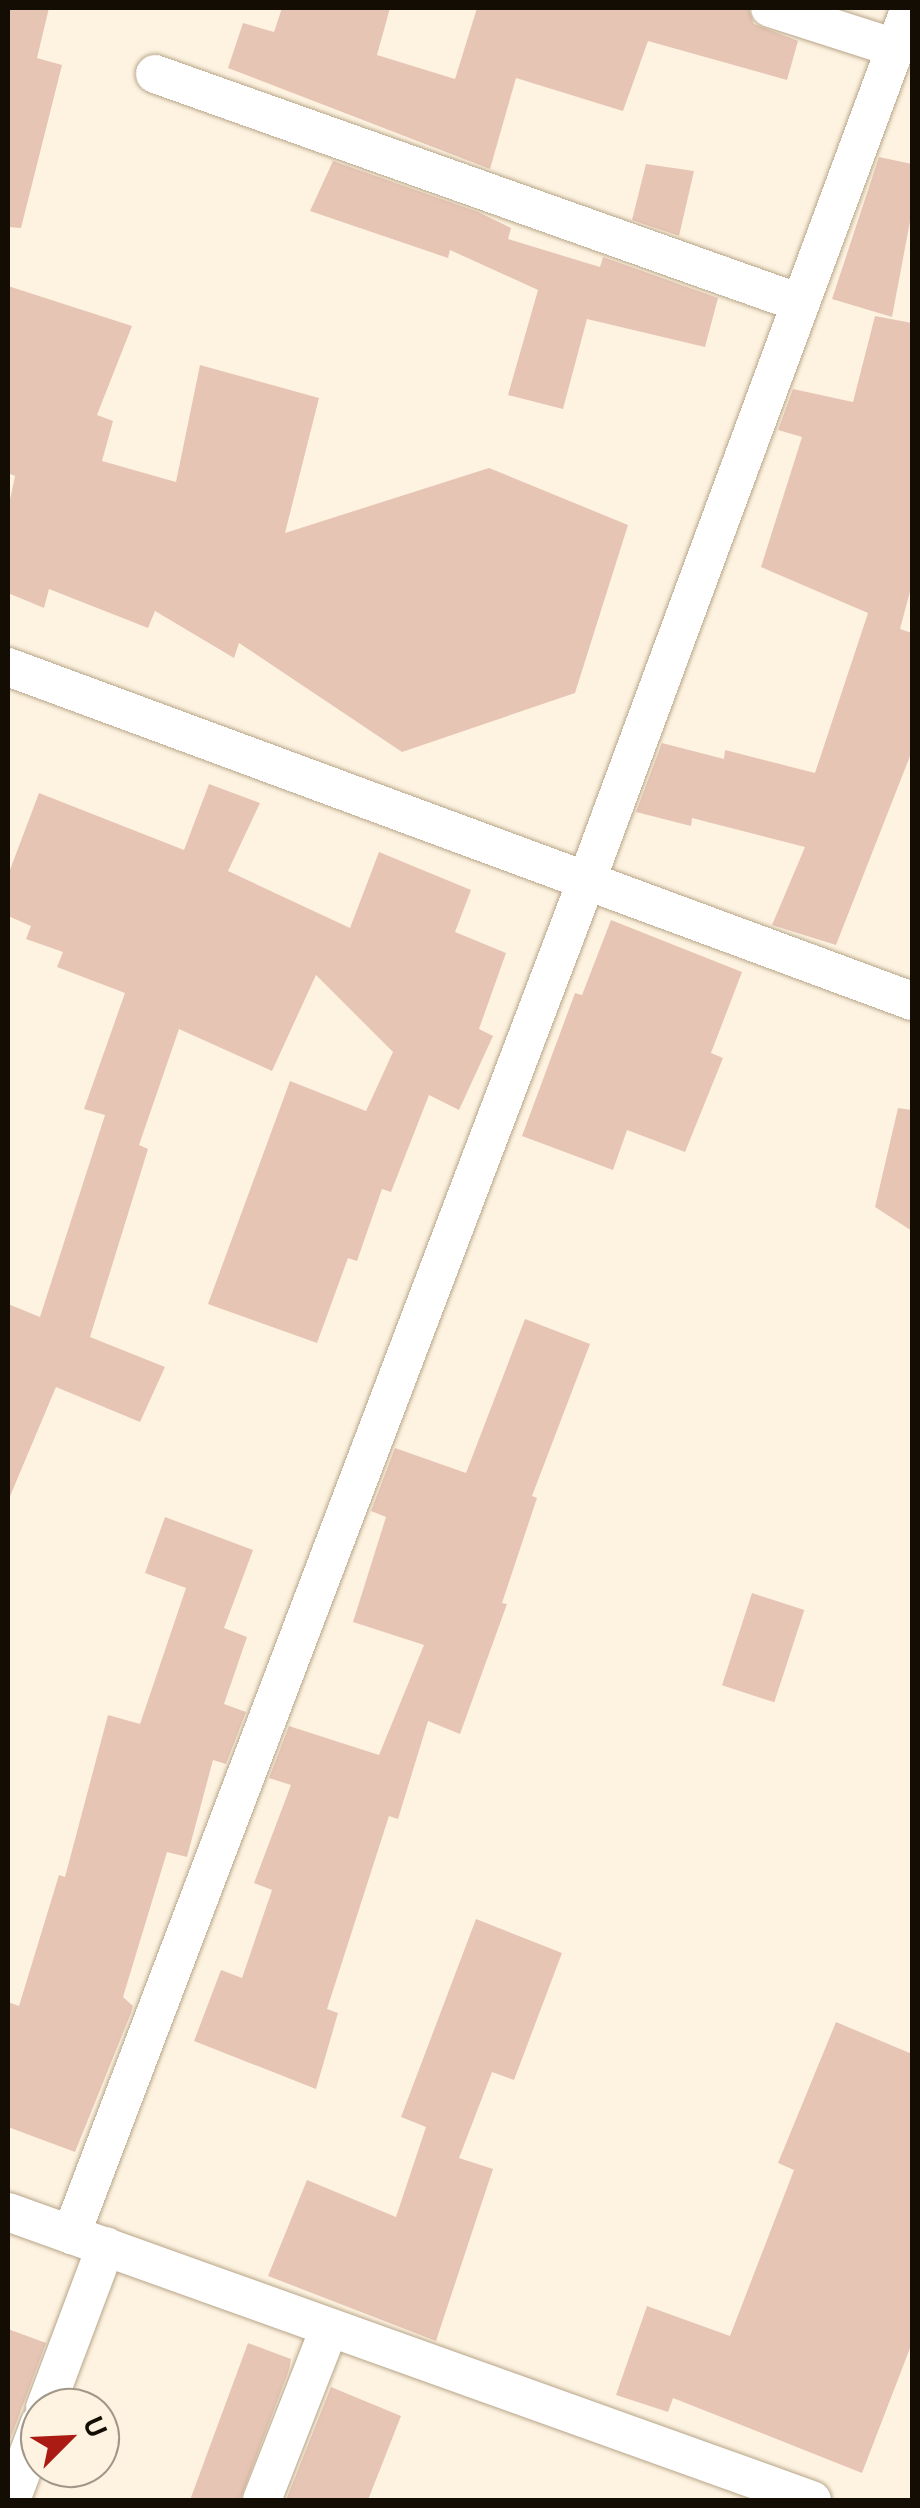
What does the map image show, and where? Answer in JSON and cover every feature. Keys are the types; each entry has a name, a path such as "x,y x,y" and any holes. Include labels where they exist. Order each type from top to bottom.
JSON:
{"street":[{"path":"770,8 895,48"},
{"path":"51,2388 89,2241 910,8"},
{"path":"155,74 800,304"},
{"path":"8,667 588,876 912,1001"},
{"path":"8,2212 328,2332 812,2500"},
{"path":"262,2500 328,2332"},
{"path":"11,2500 20,2476"}],"building":[{"path":"8,8 49,8 37,58 62,65 21,228 8,227"},
{"path":"282,8 390,8 377,55 455,79 477,8 748,8 754,24 798,41 787,80 648,41 623,111 516,78 490,169 228,68 243,23 274,32"},
{"path":"879,157 912,164 912,211 892,317 832,299"},
{"path":"333,161 478,212 511,228 508,239 600,267 603,257 718,298 705,347 587,319 563,409 508,395 538,290 450,250 448,258 310,211"},
{"path":"646,164 694,171 679,236 632,220"},
{"path":"8,286 132,326 97,415 113,421 102,461 176,482 200,365 319,398 285,533 489,468 628,525 575,693 402,752 239,643 234,658 155,611 148,628 49,589 44,608 8,593 8,509 15,476 8,473"},
{"path":"875,316 912,323 912,584 900,629 912,633 912,751 836,945 772,925 805,847 692,818 691,826 636,812 662,743 724,759 725,750 815,773 868,613 761,567 802,437 778,430 793,389 853,402"},
{"path":"209,784 260,803 228,871 350,928 379,852 471,890 455,932 506,953 479,1029 493,1036 459,1110 429,1095 391,1192 382,1189 357,1261 348,1258 317,1343 208,1304 290,1081 366,1111 393,1052 316,975 272,1071 179,1029 139,1145 148,1149 90,1337 165,1367 140,1422 56,1387 8,1501 8,1304 40,1317 105,1115 84,1109 125,993 57,967 63,952 26,939 31,926 8,916 8,875 39,793 184,850"},
{"path":"611,920 742,972 711,1053 723,1058 685,1152 627,1130 613,1170 522,1136 575,993 582,995"},
{"path":"898,1108 912,1110 912,1231 875,1207"},
{"path":"525,1319 590,1344 532,1496 537,1498 502,1603 507,1604 460,1734 428,1721 398,1819 389,1816 327,2009 338,2013 316,2089 194,2041 221,1970 242,1978 272,1890 254,1883 291,1785 269,1778 289,1726 379,1755 424,1645 353,1622 386,1517 371,1511 395,1448 466,1473"},
{"path":"165,1517 253,1550 224,1628 247,1637 224,1704 246,1712 226,1764 213,1760 187,1857 167,1852 123,1997 133,2006 131,2013 75,2152 8,2127 8,2002 19,2006 59,1875 65,1877 108,1715 140,1724 186,1588 145,1573"},
{"path":"752,1593 804,1610 774,1702 722,1685"},
{"path":"476,1919 562,1953 514,2080 492,2072 459,2158 493,2169 436,2341 268,2276 307,2180 396,2217 426,2127 401,2117"},
{"path":"836,2022 912,2054 912,2343 862,2473 673,2398 668,2412 616,2395 647,2306 730,2336 794,2170 778,2163"},
{"path":"8,2329 46,2343 29,2388 20,2388 20,2413 8,2445"},
{"path":"248,2343 291,2359 289,2370 240,2500 190,2500"},
{"path":"331,2387 401,2416 368,2500 286,2500"}]}
